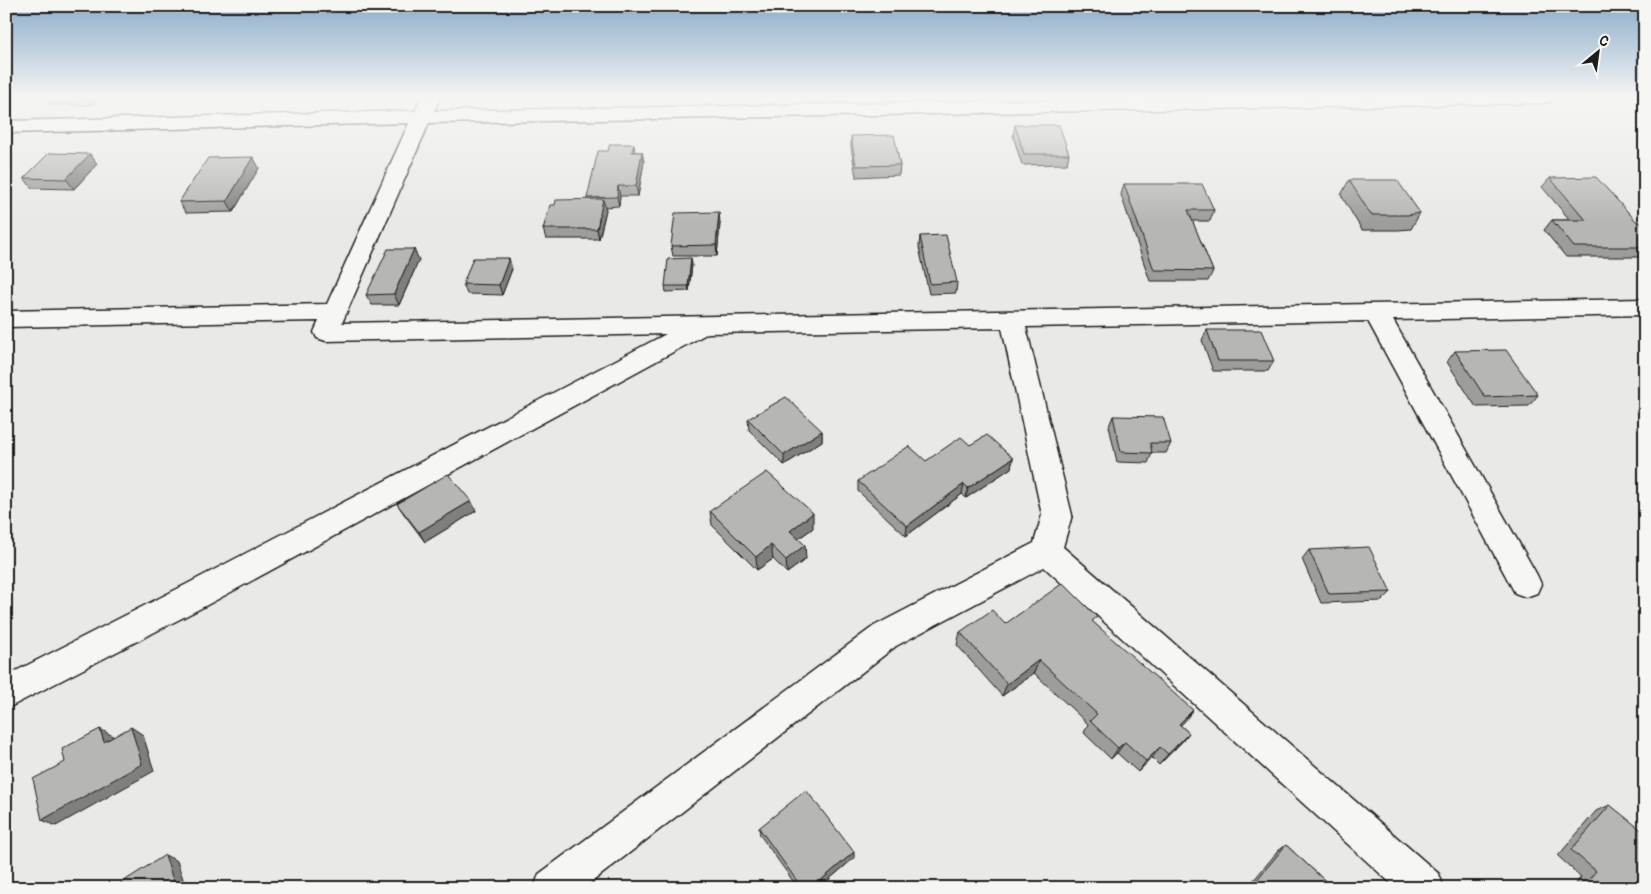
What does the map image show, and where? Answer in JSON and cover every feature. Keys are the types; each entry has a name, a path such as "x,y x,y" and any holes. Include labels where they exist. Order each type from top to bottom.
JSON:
{"street":[{"path":"412,139 326,332 1645,307"},
{"path":"6,319 335,312"},
{"path":"1376,312 1526,584"},
{"path":"553,888 885,636 1047,551 1057,515 1012,319"},
{"path":"6,693 434,470 705,324"},
{"path":"1047,551 1425,888"}],"building":[{"path":"851,139 895,139 900,165 856,166"},
{"path":"1019,139 1064,139 1069,154 1024,154"},
{"path":"610,144 634,144 632,152 642,152 636,186 618,186 617,197 587,198 598,151 608,151"},
{"path":"49,153 90,154 66,179 24,178"},
{"path":"253,157 227,201 179,202 208,158"},
{"path":"1596,177 1638,223 1645,223 1645,247 1574,247 1552,220 1586,220 1550,178"},
{"path":"1349,180 1397,180 1420,213 1371,215"},
{"path":"1124,184 1202,184 1214,210 1188,210 1213,271 1154,270"},
{"path":"603,199 597,229 543,229 550,205 555,205 556,200"},
{"path":"719,212 716,245 671,246 675,213"},
{"path":"946,235 957,282 930,284 920,236"},
{"path":"388,249 414,249 394,294 366,295"},
{"path":"473,258 509,258 499,285 463,284"},
{"path":"691,258 688,286 665,286 668,259"},
{"path":"1207,330 1261,330 1274,361 1218,361"},
{"path":"1506,350 1538,395 1485,397 1455,351"},
{"path":"786,397 822,431 784,455 748,419"},
{"path":"1113,416 1163,417 1171,443 1150,443 1152,453 1121,452"},
{"path":"987,435 1013,458 968,488 964,484 907,526 858,481 909,446 926,461 961,437 970,445"},
{"path":"767,472 813,513 790,531 805,545 786,560 771,545 756,557 710,511"},
{"path":"448,474 471,501 419,532 397,504"},
{"path":"1369,547 1391,592 1329,594 1309,550"},
{"path":"1063,583 1097,617 1092,621 1193,710 1179,724 1189,733 1168,754 1160,747 1146,761 1125,742 1118,748 1090,721 1097,714 1039,660 1007,684 960,632 992,610 1005,624"},
{"path":"131,727 142,764 42,820 33,779 65,762 62,749 100,729 104,742"},
{"path":"806,790 854,852 812,888 802,888 759,828"},
{"path":"1610,805 1645,833 1645,888 1592,888 1586,883 1596,871 1571,850"},
{"path":"1286,845 1333,888 1250,888"},
{"path":"165,855 174,883 167,888 113,888"}]}
